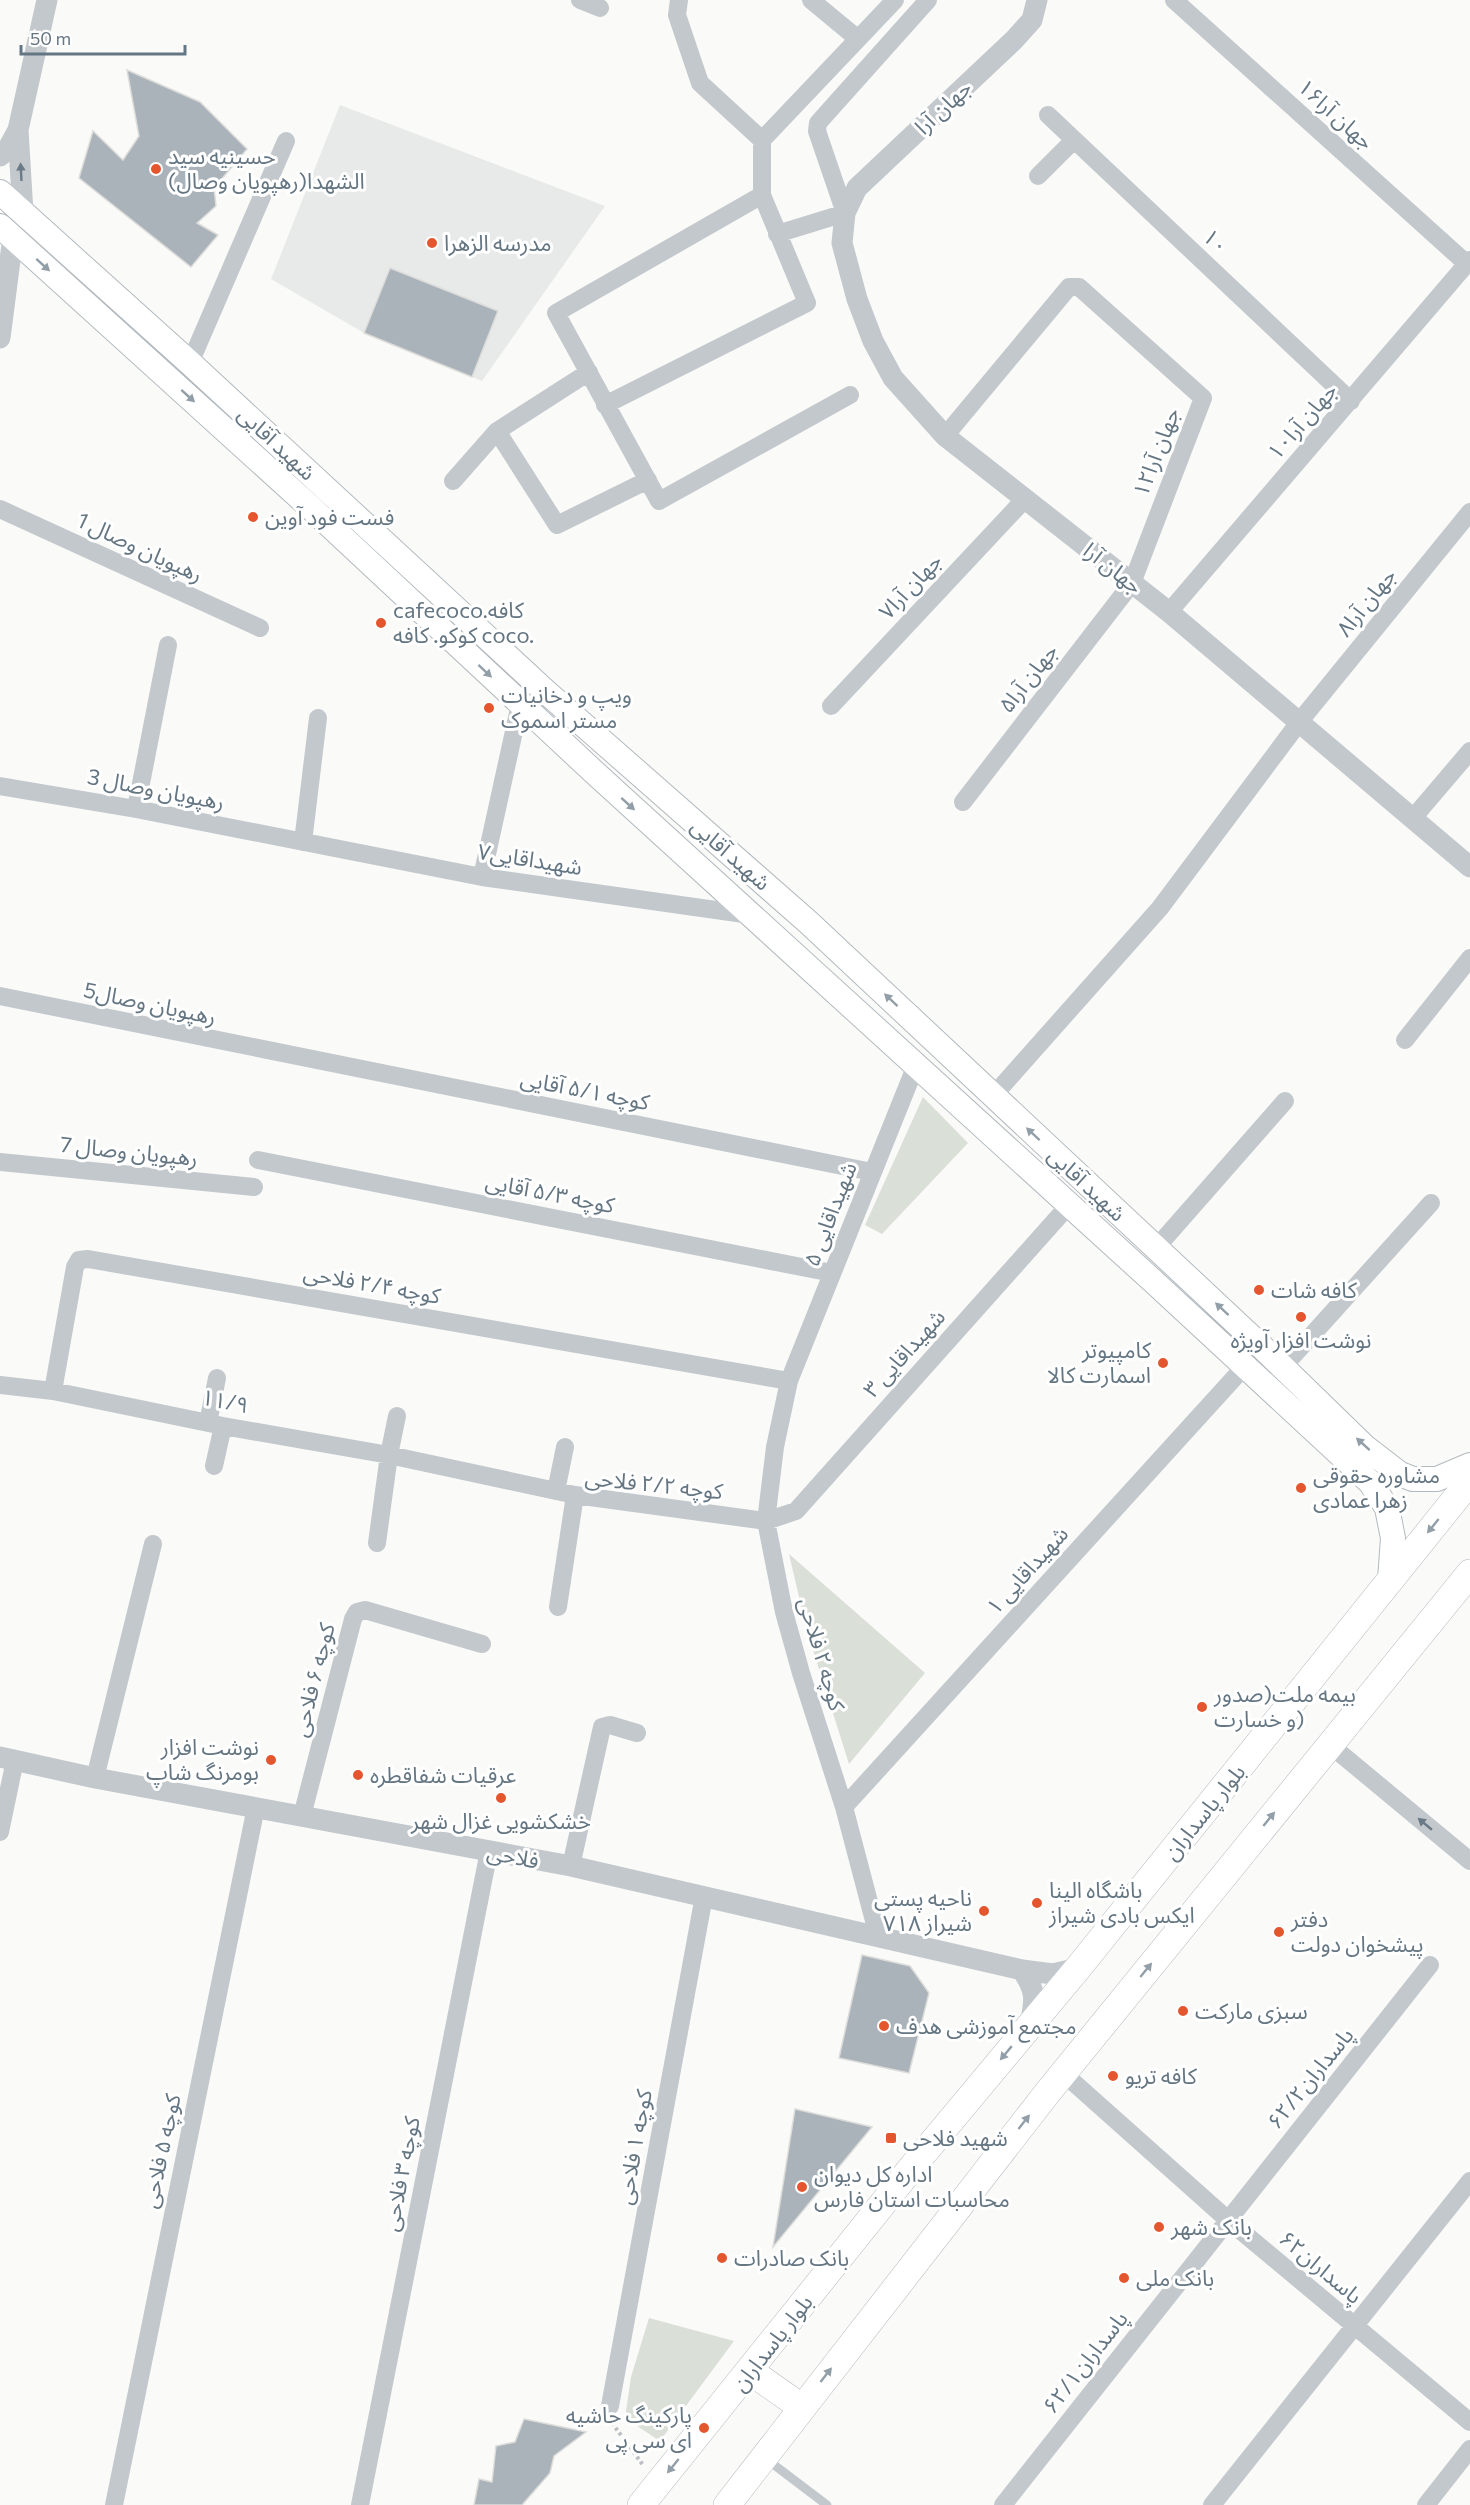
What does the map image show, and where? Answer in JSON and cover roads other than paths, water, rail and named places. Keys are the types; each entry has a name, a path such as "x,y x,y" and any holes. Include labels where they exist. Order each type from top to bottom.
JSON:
{"main road":[{"name":"شهید آقایی","path":"0,192 190,363 545,691 808,922 1365,1446 1400,1474 1413,1479 1437,1479 1470,1465"},
{"name":"شهید آقایی","path":"6,232 380,572 520,704 1069,1204 1370,1482 1387,1508 1393,1538 1390,1580"},
{"path":"380,572 397,553"},
{"path":"1379,1496 1389,1498 1398,1496 1403,1483 1400,1474"},
{"name":"بلوار پاسداران","path":"641,2505 916,2161 1078,1968 1470,1481"},
{"path":"727,2505 1063,2073 1470,1573"},
{"path":"750,2371 801,2407"}],"street":[{"path":"23,213 18,130 47,0"},
{"path":"580,0 600,8"},
{"path":"679,0 677,15 700,83 762,140"},
{"path":"811,0 858,39"},
{"path":"605,405 807,303 762,195 762,140 895,0"},
{"name":"جهان آرا","path":"845,213 817,132 818,123 927,0"},
{"name":"جهان آرا","path":"1037,0 1032,20 1014,40 857,188 845,213 842,243 857,299 873,341 893,378 945,436 1169,612 1470,867"},
{"name":"جهان آرا۱۶","path":"1174,0 1468,262"},
{"name":"۱۰","path":"1048,115 1351,401"},
{"path":"0,156 7,150 18,130"},
{"path":"1038,176 1074,140"},
{"path":"190,363 286,141"},
{"path":"762,195 556,313 659,501 849,395"},
{"path":"777,234 845,213"},
{"path":"0,338 6,232"},
{"name":"جهان آرا۱۰","path":"1169,612 1468,262"},
{"name":"جهان آرا۱۲","path":"945,436 1070,288 1078,287 1203,398 1132,583"},
{"path":"453,481 496,432 589,372"},
{"path":"496,432 556,525 648,480"},
{"name":"جهان آرا۷","path":"831,706 1024,500"},
{"name":"1 رهپویان وصال","path":"0,509 260,628"},
{"name":"جهان آرا۸","path":"993,1096 1160,908 1300,721 1470,512"},
{"name":"جهان آرا۵","path":"963,802 1132,583"},
{"path":"136,809 168,645"},
{"path":"482,877 520,704"},
{"path":"303,842 318,718"},
{"path":"1413,818 1470,751"},
{"name":"3 رهپویان وصال","path":"0,786 136,809 303,842"},
{"name":"شهیداقایی۷","path":"303,842 482,877 751,915"},
{"path":"1406,1040 1470,958"},
{"name":"رهپویان وصال5","path":"0,996 290,1056"},
{"name":"کوچه ۵/۱ آقایی","path":"290,1056 872,1172"},
{"name":"۵ شهیداقایی","path":"789,1381 915,1065"},
{"path":"1156,1248 1285,1101"},
{"name":"کوچه ۵/۳ آقایی","path":"258,1160 832,1273"},
{"name":"7 رهپویان وصال","path":"0,1162 254,1187"},
{"path":"1267,1386 1431,1203"},
{"name":"۳ شهیداقایی","path":"766,1521 796,1511 1069,1204"},
{"name":"کوچه ۲/۴ فلاحی","path":"52,1391 75,1267 79,1260 88,1259 789,1381"},
{"name":"۱ شهیداقایی","path":"843,1807 1245,1366"},
{"path":"214,1466 217,1378"},
{"name":"کوچه ۲ فلاحی","path":"789,1381 774,1446 766,1521 787,1622 843,1807 878,1936"},
{"name":"۱۱/۹","path":"0,1385 52,1391 216,1424 389,1455 575,1495"},
{"path":"377,1543 389,1455 397,1416"},
{"path":"556,1491 565,1448"},
{"name":"کوچه ۲/۲ فلاحی","path":"558,1607 575,1495 766,1521"},
{"path":"95,1778 153,1544"},
{"name":"کوچه ۶ فلاحی","path":"302,1816 353,1619 357,1612 365,1610 482,1644"},
{"path":"570,1866 602,1727 610,1725 637,1733"},
{"path":"1329,1744 1470,1861"},
{"path":"0,1832 7,1759"},
{"name":"فلاحی","path":"7,1759 95,1778 570,1866 1022,1970 1053,1974 1078,1968"},
{"name":"کوچه ۵ فلاحی","path":"114,2505 256,1807"},
{"name":"کوچه ۳ فلاحی","path":"360,2505 489,1851"},
{"name":"کوچه ۱ فلاحی","path":"610,2406 704,1896"},
{"name":"پاسداران۶۲/۲","path":"1228,2220 1430,1965"},
{"path":"1022,1970 1032,1984 1035,1996 1030,2025"},
{"name":"پاسداران۶۲","path":"1063,2073 1228,2220 1470,2422"},
{"path":"1212,2505 1470,2181"},
{"name":"پاسداران۶۲/۱","path":"1003,2505 1228,2220"},
{"path":"1426,2505 1470,2449"}],"lane":[{"path":"764,2456 827,2505"}],"place":[{"name":"حسینیه سید الشهدا(رهپویان وصال)","path":"156,169"},
{"name":"مدرسه الزهرا","path":"432,243"},
{"name":"فست فود آوین","path":"253,517"},
{"name":"cafecoco.کافه کوکو. کافه coco.","path":"381,623"},
{"name":"ویپ و دخانیات مستر اسموک","path":"489,708"},
{"name":"کافه شات","path":"1259,1290"},
{"name":"نوشت افزار آویژه","path":"1301,1317"},
{"name":"کامپیوتر اسمارت کالا","path":"1163,1363"},
{"name":"مشاوره حقوقی زهرا عمادی","path":"1301,1488"},
{"name":"بیمه ملت(صدور و خسارت)","path":"1202,1707"},
{"name":"نوشت افزار بومرنگ شاپ","path":"271,1760"},
{"name":"عرقیات شفاقطره","path":"358,1775"},
{"name":"خشکشویی غزال شهر","path":"501,1798"},
{"name":"باشگاه الینا ایکس بادی شیراز","path":"1037,1903"},
{"name":"ناحیه پستی ۷۱۸ شیراز","path":"984,1911"},
{"name":"دفتر پیشخوان دولت","path":"1279,1932"},
{"name":"سبزی مارکت","path":"1183,2011"},
{"name":"مجتمع آموزشی هدف","path":"884,2026"},
{"name":"کافه تریو","path":"1113,2076"},
{"name":"شهید فلاحی","path":"891,2138"},
{"name":"اداره کل دیوان محاسبات استان فارس","path":"802,2187"},
{"name":"بانک شهر","path":"1159,2227"},
{"name":"بانک صادرات","path":"722,2258"},
{"name":"بانک ملی","path":"1124,2278"},
{"name":"پارکینگ حاشیه ای سی پی","path":"704,2428"}]}
